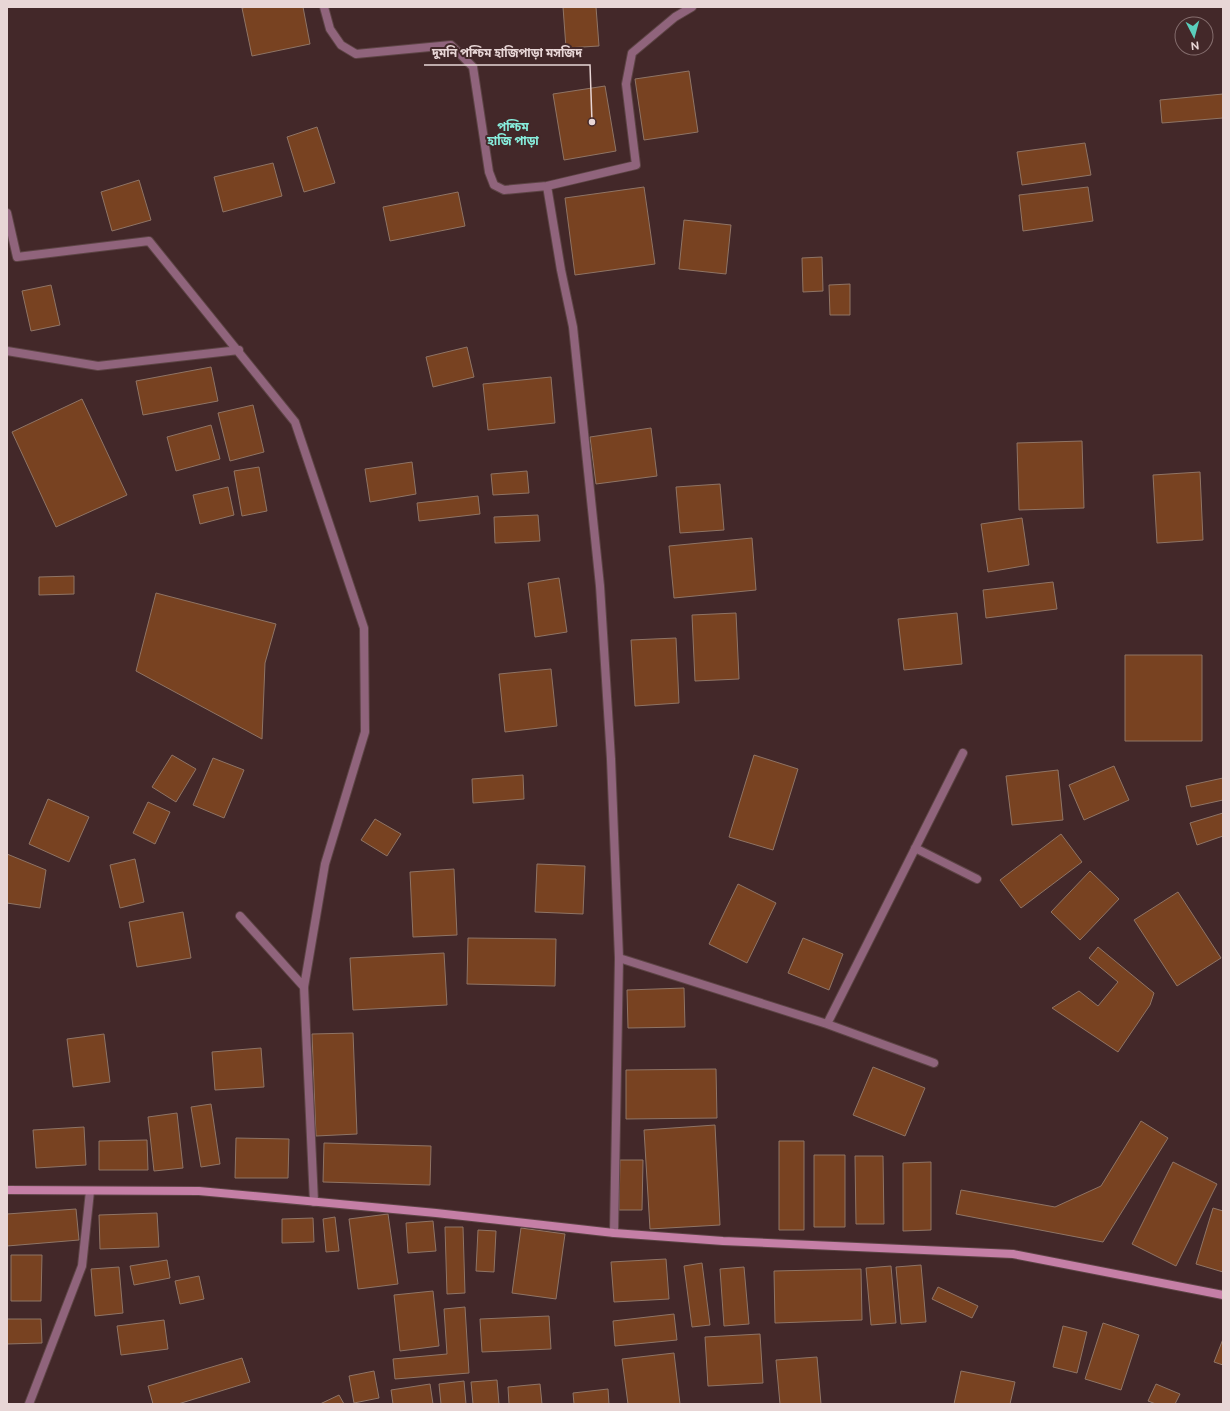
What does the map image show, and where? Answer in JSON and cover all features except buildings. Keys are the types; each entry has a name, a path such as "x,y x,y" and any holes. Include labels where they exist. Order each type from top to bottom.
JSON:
{"street":[{"path":"324,7 330,29 342,45 356,54 451,45 473,66 488,172 494,185 504,190 547,186 636,165 626,84 632,52 675,17 692,7"},
{"path":"547,186 561,270 574,327 600,586 611,759 620,958 614,1233"},
{"path":"7,213 16,257 149,241 239,350 295,422 364,628 365,732 324,864 304,987 314,1202"},
{"path":"7,351 98,366 239,350"},
{"path":"827,1024 963,753"},
{"path":"915,848 977,879"},
{"path":"240,916 304,987"},
{"path":"620,958 827,1024 934,1063"},
{"path":"7,1190 199,1191 436,1213 614,1233 723,1241 1013,1254 1223,1295"},
{"path":"29,1404 82,1266 90,1191"}],"place":[{"name":"দুমনি পশ্চিম হাজিপাড়া মসজিদ","path":"592,122"}],"district":[{"name":"পশ্চিম হাজি পাড়া","path":"513,134"}]}
